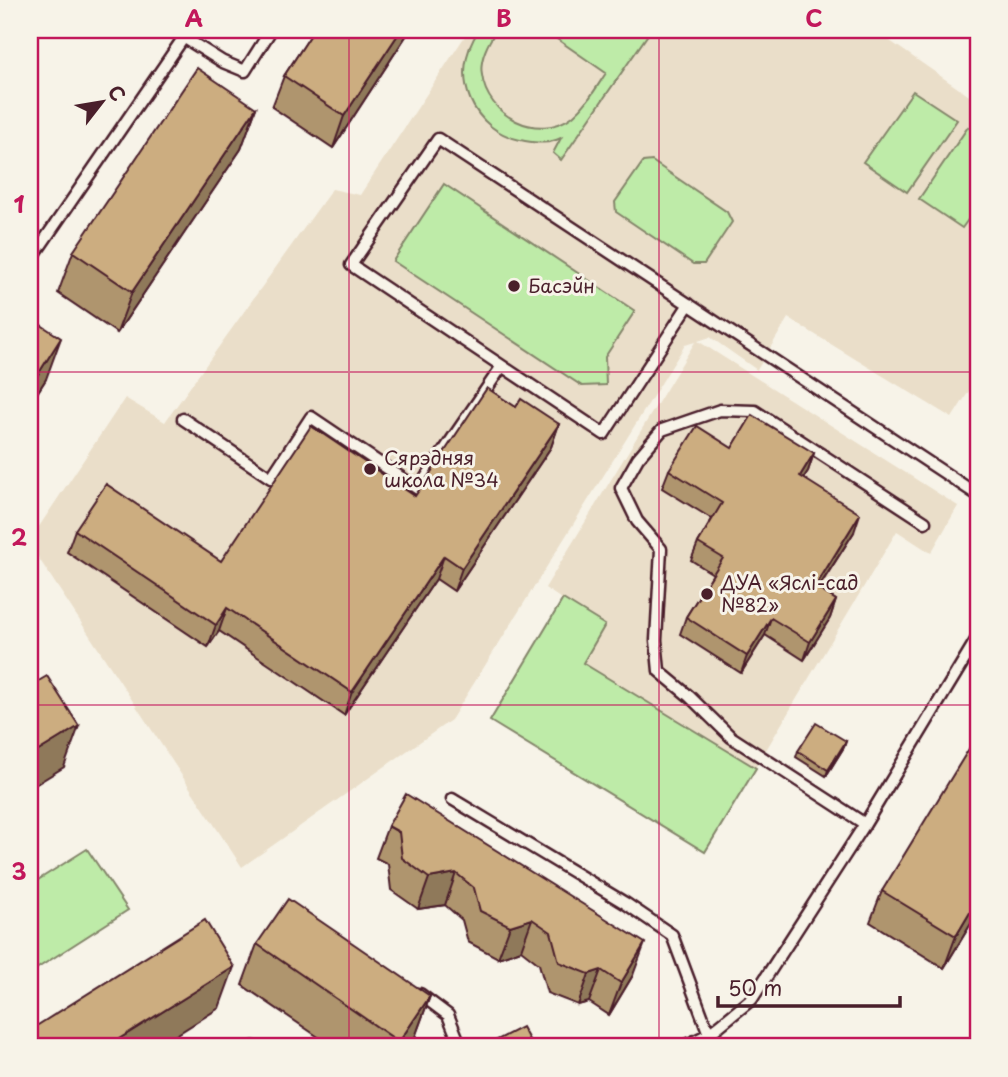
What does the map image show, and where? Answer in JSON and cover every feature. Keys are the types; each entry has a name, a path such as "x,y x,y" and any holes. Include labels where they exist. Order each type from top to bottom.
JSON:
{"lane":[{"path":"172,30 223,62 245,71 271,30"},
{"path":"30,261 184,37"},
{"path":"689,304 604,434 351,265 438,139 689,304 978,495"},
{"path":"183,419 271,478 311,417 418,489 502,366"},
{"path":"865,824 731,737 659,671 656,640 660,549 637,521 621,488 638,458 662,430 720,410 755,411 925,522"},
{"path":"683,1047 709,1034 752,999 865,824 978,637"},
{"path":"452,799 625,903 672,935 709,1034"},
{"path":"407,985 448,1015 461,1047"}],"shaded area":[{"path":"469,30 878,30 877,32 978,102 978,377 952,418 788,318 757,370 710,337 698,341 958,506 931,553 897,531 705,852 490,721 563,600 545,588 695,342 685,345 451,720 242,867 30,545 30,540 125,398 165,422 332,189 360,195"}],"green space":[{"path":"479,30 497,30 485,51 481,69 486,90 493,103 516,121 545,127 559,124 573,116 606,73 544,30 651,30 561,160 553,153 561,138 543,142 525,141 506,135 491,126 479,114 470,99 466,83 466,65 470,47"},
{"path":"913,91 957,120 907,192 863,162"},
{"path":"968,127 978,134 978,206 962,228 919,199"},
{"path":"652,161 727,212 732,222 704,264 693,264 616,212 615,202 643,162"},
{"name":"Басэйн","path":"444,184 635,311 605,357 606,385 582,386 393,261"},
{"path":"563,599 605,625 583,663 756,768 705,852 490,721"},
{"path":"87,849 128,910 30,973 30,885"}],"building":[{"path":"314,30 401,30 344,116 284,76"},
{"path":"197,68 256,108 132,292 73,252"},
{"path":"32,319 61,338 35,379 30,376"},
{"path":"487,388 516,407 521,399 559,424 462,568 444,556 352,692 227,608 216,625 75,530 106,484 221,561 311,426 415,496"},
{"name":"ДУА «Яслі-сад №82»","path":"752,415 814,453 800,476 860,514 815,587 836,600 810,642 771,618 747,656 686,617 723,558 698,543 722,503 669,470 697,426 732,448"},
{"path":"47,676 79,726 30,756 30,686"},
{"path":"816,723 846,741 828,770 798,751"},
{"path":"978,734 978,899 956,936 882,891"},
{"path":"406,794 645,943 621,983 601,970 589,974 559,962 551,932 532,919 510,926 480,911 474,888 456,873 429,878 402,858 399,832 388,826"},
{"path":"288,899 430,996 399,1042 257,944"},
{"path":"205,920 234,967 106,1047 30,1047 30,1030"},
{"path":"522,1027 533,1047 499,1047 495,1041"}],"place":[{"name":"Басэйн","path":"514,286"},
{"name":"Сярэдняя школа №34","path":"370,469"},
{"name":"ДУА «Яслі-сад №82»","path":"707,594"}]}
